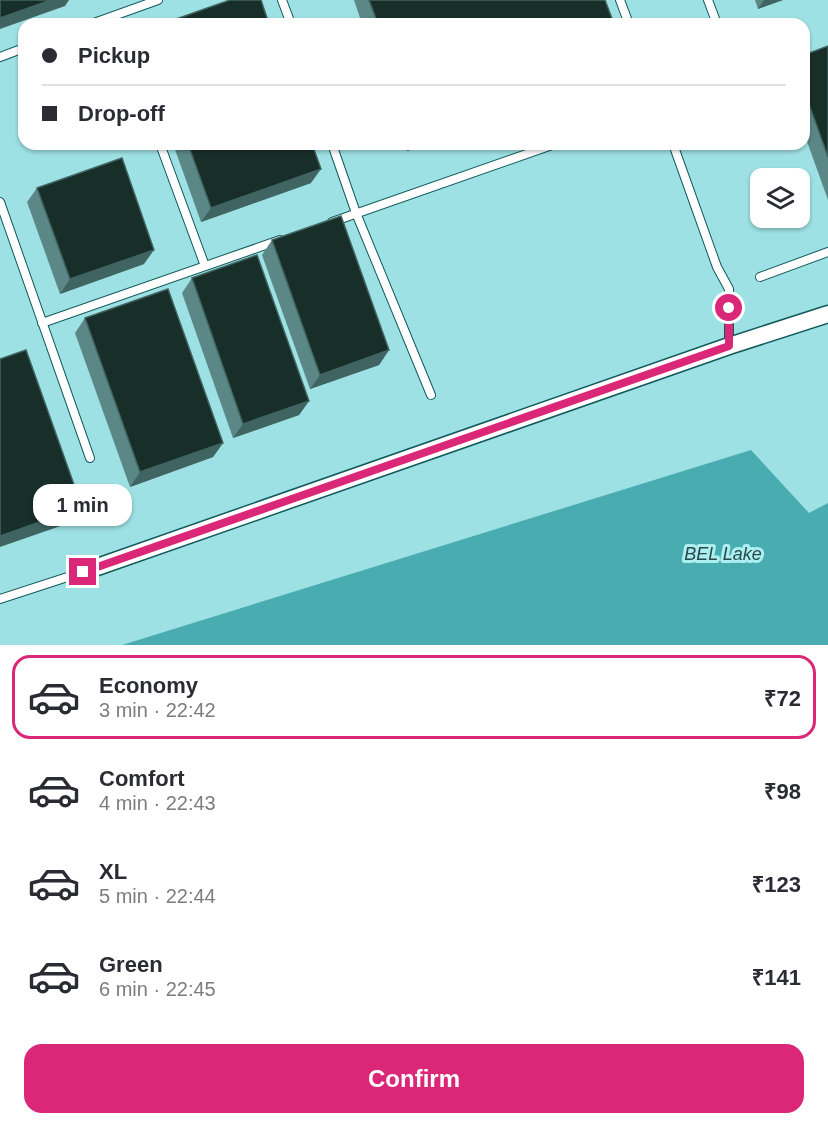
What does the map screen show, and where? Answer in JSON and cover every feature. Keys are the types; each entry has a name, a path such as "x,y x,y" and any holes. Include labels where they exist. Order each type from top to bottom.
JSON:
{"street":[{"path":"83,572 729,346 828,314"}],"lane":[{"path":"118,18 158,0"},
{"path":"282,0 289,18"},
{"path":"620,0 627,18"},
{"path":"708,0 715,18"},
{"path":"0,57 18,50"},
{"path":"162,150 205,266"},
{"path":"334,150 356,213 431,395"},
{"path":"324,225 538,150"},
{"path":"675,150 717,267 729,289 729,346"},
{"path":"0,205 90,458"},
{"path":"42,323 291,236"},
{"path":"759,277 828,252"},
{"path":"0,599 83,572"}],"water":[{"name":"BEL Lake","path":"751,450 809,513 828,503 828,645 122,645"}],"building":[{"path":"0,0 51,0 0,18"},
{"path":"230,0 261,0 267,18 179,18"},
{"path":"369,0 605,0 612,18 376,18"},
{"path":"828,46 828,157 810,107 810,53"},
{"path":"190,150 314,150 321,169 211,208"},
{"path":"122,158 154,250 70,279 37,188"},
{"path":"341,216 389,350 320,375 272,240"},
{"path":"257,255 309,401 243,424 192,278"},
{"path":"168,289 223,443 140,472 85,318"},
{"path":"26,350 82,507 0,536 0,359"}],"route":[{"path":"83,572 729,346 729,308"}]}
